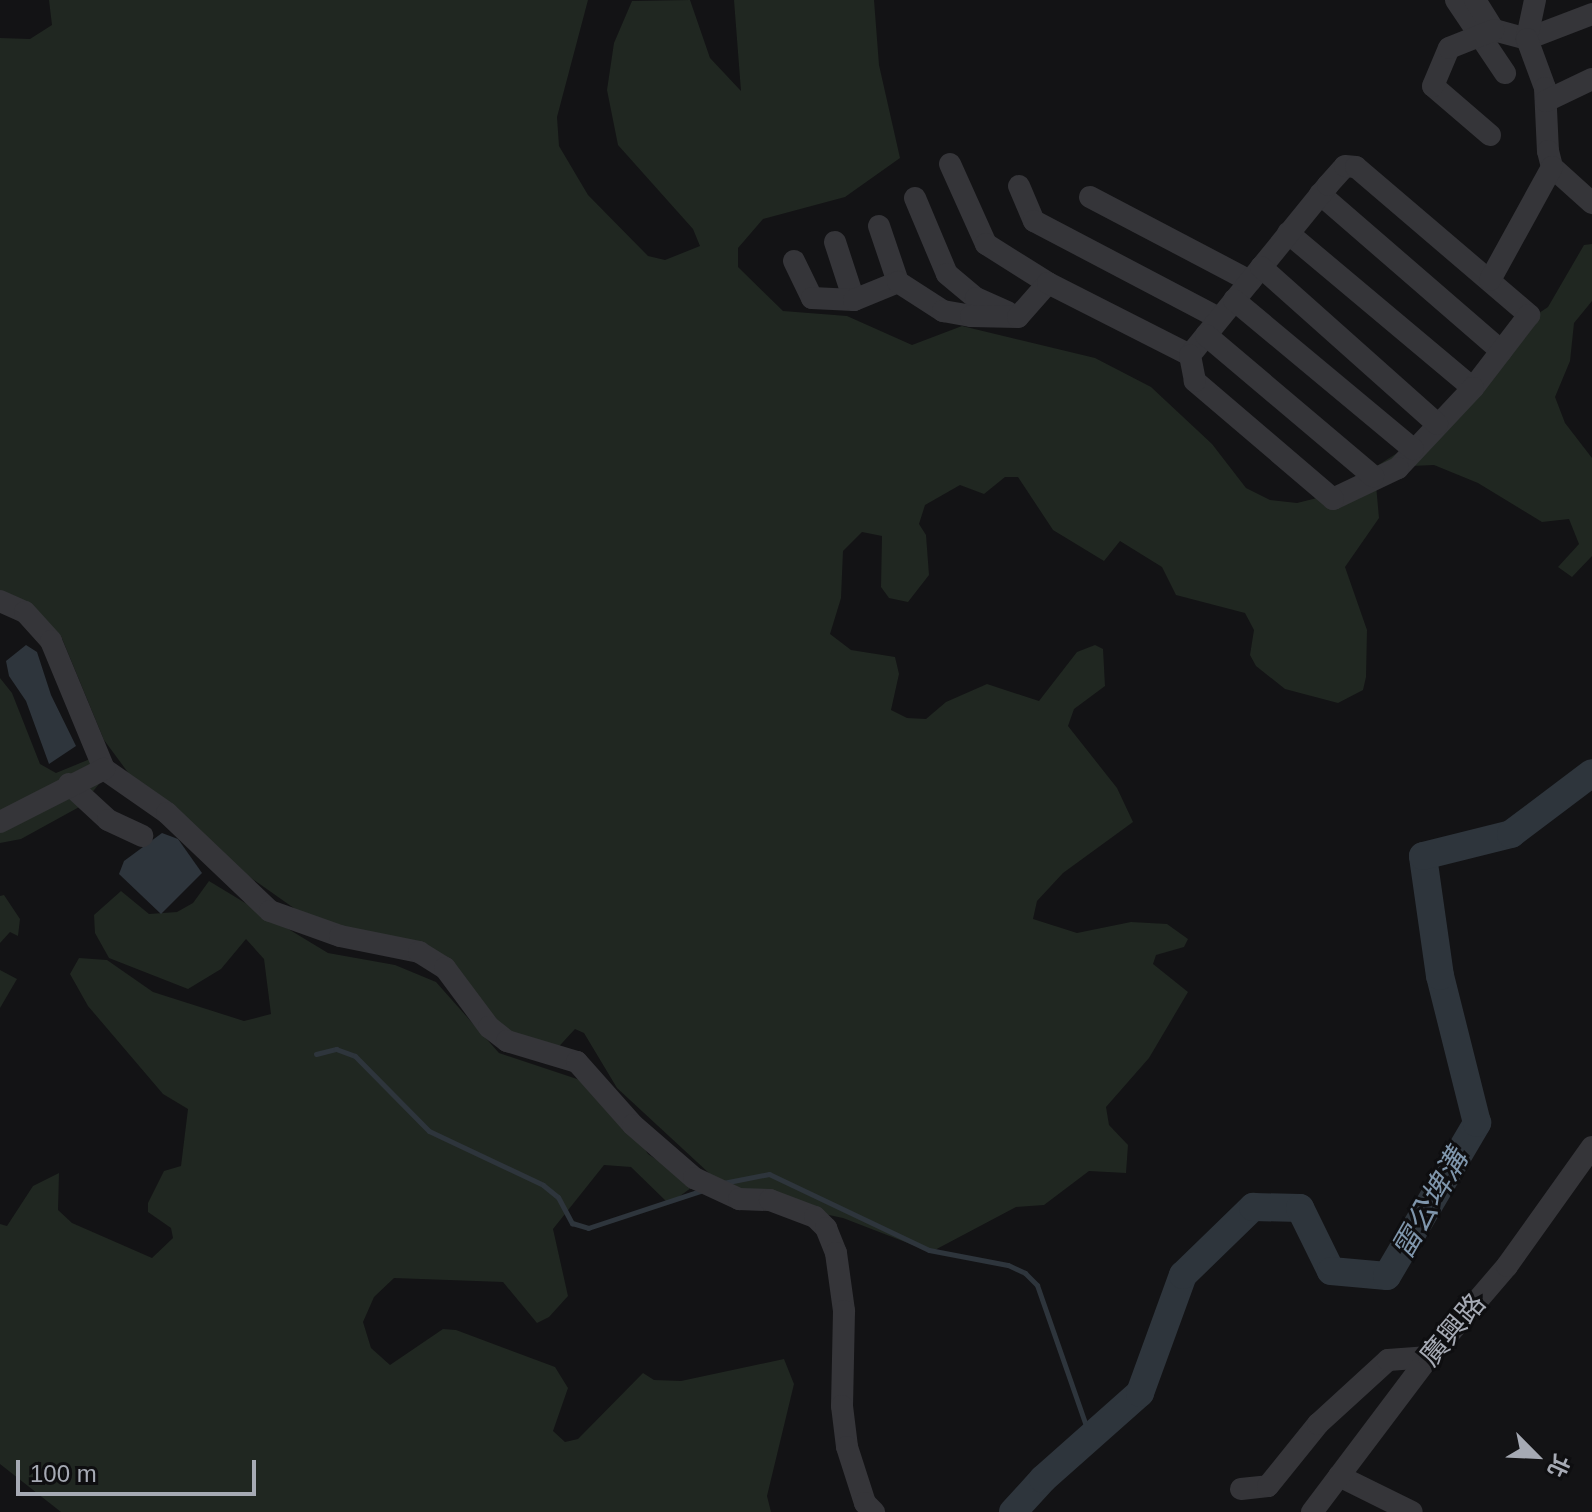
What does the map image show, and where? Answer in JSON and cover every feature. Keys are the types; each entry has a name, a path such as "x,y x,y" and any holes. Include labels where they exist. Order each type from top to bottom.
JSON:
{"street":[{"path":"1456,0 1488,34"},
{"path":"1475,0 1505,73"},
{"path":"1490,280 1552,167 1546,101 1527,39 1535,0"},
{"path":"1490,135 1433,86 1449,48 1464,39 1488,34 1527,39 1592,14"},
{"path":"1546,101 1592,79"},
{"path":"950,164 986,244 1048,283 1190,355"},
{"path":"1345,166 1356,167 1490,280 1529,315 1473,388 1398,468 1373,476 1333,499 1195,381 1190,355 1345,166"},
{"path":"1552,167 1592,203"},
{"path":"1019,186 1034,221 1212,327 1373,476"},
{"path":"1320,194 1501,351"},
{"path":"1090,197 1255,274 1437,424"},
{"path":"915,198 947,274 976,298 1018,317"},
{"path":"879,226 898,282 943,311 1018,317"},
{"path":"1288,233 1473,388"},
{"path":"835,242 854,300"},
{"path":"794,261 812,298 854,300 898,282"},
{"path":"1018,317 1048,283"},
{"path":"1234,300 1413,449"},
{"path":"0,601 25,612 51,641 104,769 167,813 270,911 340,936 419,952 445,968 489,1027 507,1041 577,1062 633,1125 707,1186 739,1199 770,1200 815,1217 826,1228 836,1253 844,1311 842,1406 847,1447 865,1503 874,1512"},
{"path":"0,822 69,784 104,769"},
{"path":"69,784 99,814 143,836"},
{"name":"廣興路","path":"1312,1512 1429,1357 1507,1266 1592,1147"},
{"path":"1241,1489 1268,1486 1318,1424 1388,1360 1429,1357"},
{"path":"1339,1476 1412,1512"}],"shaded area":[{"path":"49,0 588,0 557,117 559,146 588,195 648,256 665,260 700,246 693,229 618,145 607,90 614,43 632,1 690,0 710,58 741,91 734,0 874,0 879,65 900,158 845,197 763,219 738,248 738,267 783,311 847,316 912,345 962,326 1095,358 1151,387 1212,444 1246,488 1270,500 1297,503 1333,494 1441,425 1512,331 1548,307 1584,245 1592,244 1592,301 1574,323 1570,361 1555,397 1565,423 1592,458 1592,556 1572,577 1558,567 1579,544 1569,519 1542,522 1478,483 1434,465 1411,466 1376,485 1379,518 1345,567 1367,630 1366,677 1363,690 1338,703 1285,689 1256,666 1250,655 1254,630 1245,613 1176,595 1162,567 1120,541 1104,561 1053,530 1018,477 1005,477 984,494 960,485 925,505 919,524 926,535 929,575 908,602 889,598 881,587 882,536 862,532 843,551 841,598 830,634 851,650 895,657 899,674 891,710 907,718 926,719 946,702 987,684 1039,701 1077,652 1095,645 1103,649 1105,686 1074,709 1068,726 1117,788 1133,822 1063,873 1037,901 1033,919 1077,933 1131,922 1167,924 1188,939 1184,947 1156,955 1153,964 1188,992 1149,1058 1106,1107 1109,1125 1128,1145 1126,1173 1089,1171 1044,1205 1016,1207 931,1252 843,1218 754,1199 724,1187 617,1088 584,1033 575,1029 552,1054 514,1044 455,972 315,923 193,837 138,786 104,740 61,636 0,598 0,38 30,39 52,25"},
{"path":"26,645 37,652 51,695 76,746 49,764 26,701 9,676 6,661"},
{"path":"0,678 12,693 40,764 56,773 90,759 99,784 81,806 21,839 0,843"},
{"path":"162,833 178,839 202,873 161,914 119,874 124,861"},
{"path":"209,881 328,953 395,965 436,982 499,1053 586,1082 622,1112 648,1154 695,1185 669,1204 631,1167 604,1165 553,1229 568,1296 549,1317 537,1323 503,1282 394,1278 374,1297 363,1322 371,1348 390,1365 443,1329 456,1330 555,1367 568,1388 553,1431 565,1442 578,1439 643,1373 654,1380 681,1381 784,1359 794,1384 767,1496 771,1512 61,1512 0,1464 0,1224 7,1226 33,1186 59,1173 58,1210 72,1223 152,1258 173,1238 171,1228 148,1212 148,1203 164,1171 181,1166 188,1109 163,1094 88,1006 70,974 79,958 107,960 153,992 244,1021 271,1014 264,959 246,939 221,969 188,989 109,958 95,933 94,915 121,891 149,914 177,912 193,903"},
{"path":"4,895 20,919 18,936 10,932 0,943 0,896"},
{"path":"0,970 17,979 0,1008"}],"waterway":[{"name":"雷公埤溝","path":"1013,1512 1043,1479 1140,1393 1183,1275 1253,1207 1300,1208 1331,1271 1387,1276 1477,1123 1440,976 1423,856 1511,834 1592,773"},
{"path":"316,1054 336,1049 355,1056 429,1131 543,1185 558,1197 572,1223 588,1228 703,1190"},
{"path":"723,1183 769,1174 929,1250 1008,1265 1025,1273 1037,1285 1090,1437"}]}
